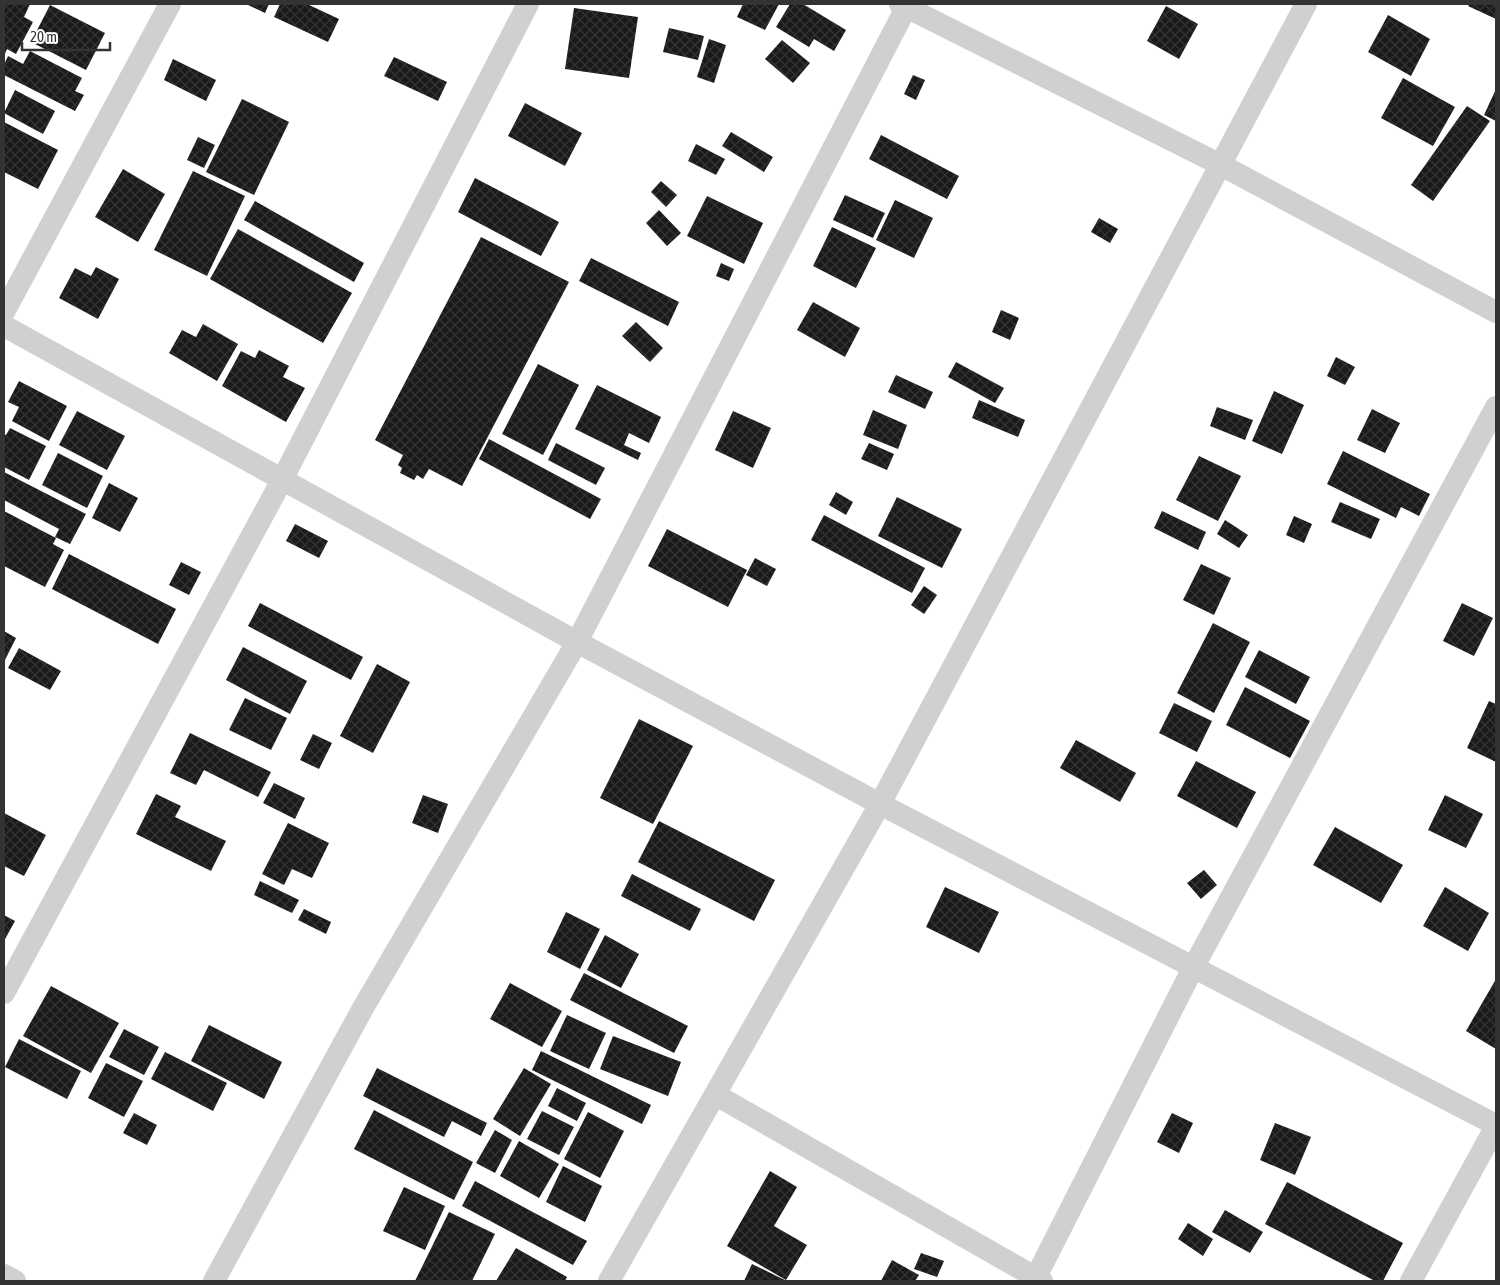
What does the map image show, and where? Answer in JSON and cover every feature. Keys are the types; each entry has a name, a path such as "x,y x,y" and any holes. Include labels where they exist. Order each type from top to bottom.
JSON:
{"street":[{"path":"4,312 170,4"},
{"path":"4,993 282,480 528,4"},
{"path":"609,1281 880,804 1222,165 1306,4"},
{"path":"214,1281 363,1008 576,642 905,5 1222,165 1496,312"},
{"path":"4,326 576,642 880,804 1496,1126 1410,1281"},
{"path":"716,1095 1039,1279 1193,968 1496,407"},
{"path":"4,1274 16,1281"}],"building":[{"path":"4,4 30,4 24,17 33,22 16,54 7,49 4,56"},
{"path":"246,4 269,4 265,13"},
{"path":"280,4 307,4 339,19 328,42 274,17"},
{"path":"743,4 779,4 765,30 737,17"},
{"path":"790,4 803,4 846,30 834,51 814,39 809,47 776,27"},
{"path":"1470,4 1496,4 1496,19 1468,6"},
{"path":"50,5 105,33 86,70 31,42"},
{"path":"1166,6 1198,24 1179,59 1147,41"},
{"path":"574,8 638,17 629,78 565,69"},
{"path":"1388,15 1430,39 1411,76 1368,52"},
{"path":"669,28 704,36 698,60 663,52"},
{"path":"709,39 726,45 714,83 697,77"},
{"path":"782,40 810,63 793,83 765,59"},
{"path":"30,51 82,78 75,91 84,95 75,111 4,75 4,65 8,56 23,64"},
{"path":"394,57 447,82 438,101 384,76"},
{"path":"173,59 216,80 206,101 164,80"},
{"path":"913,75 925,80 916,100 904,94"},
{"path":"1403,78 1455,107 1433,146 1381,118"},
{"path":"1496,89 1496,121 1484,115"},
{"path":"15,90 55,111 43,134 4,113"},
{"path":"242,99 289,122 254,195 206,172"},
{"path":"525,103 582,133 565,166 508,136"},
{"path":"1467,106 1490,121 1433,201 1411,185"},
{"path":"4,122 58,150 38,189 4,172"},
{"path":"731,132 773,157 764,172 722,146"},
{"path":"881,135 959,176 947,199 869,159"},
{"path":"198,137 215,145 204,168 187,160"},
{"path":"696,144 725,159 716,175 688,161"},
{"path":"123,169 165,194 138,242 95,217"},
{"path":"193,171 245,196 207,276 154,250"},
{"path":"475,178 559,222 541,256 458,212"},
{"path":"661,181 677,195 666,207 651,192"},
{"path":"845,195 885,213 873,238 833,220"},
{"path":"707,196 763,223 744,264 687,236"},
{"path":"895,200 933,218 914,258 876,240"},
{"path":"255,201 364,263 354,282 244,220"},
{"path":"659,210 681,233 667,246 646,223"},
{"path":"1099,218 1118,229 1110,243 1091,232"},
{"path":"832,227 876,248 856,288 813,266"},
{"path":"238,229 352,293 323,343 210,279"},
{"path":"481,237 569,282 462,486 429,469 423,479 417,475 414,480 400,473 402,468 398,465 403,455 375,440"},
{"path":"591,258 679,302 668,326 579,281"},
{"path":"721,263 734,269 729,281 716,276"},
{"path":"96,267 119,279 98,319 59,298 75,268 91,276"},
{"path":"813,302 860,328 845,357 797,330"},
{"path":"1001,310 1019,318 1010,340 992,332"},
{"path":"636,322 663,348 650,362 622,336"},
{"path":"203,324 238,344 217,381 169,353 182,330 196,337"},
{"path":"259,350 289,366 283,377 305,388 286,422 222,386 241,351 255,358"},
{"path":"1336,357 1355,367 1345,385 1327,376"},
{"path":"956,362 1004,388 995,403 948,377"},
{"path":"538,364 579,385 543,455 502,434"},
{"path":"896,375 933,392 925,409 888,392"},
{"path":"19,381 67,406 49,441 12,421 19,407 8,402"},
{"path":"597,385 661,417 649,443 629,433 624,445 641,453 638,460 575,429"},
{"path":"1274,391 1304,405 1282,454 1252,441"},
{"path":"979,400 1025,420 1018,437 972,418"},
{"path":"1217,407 1253,420 1245,440 1210,426"},
{"path":"1372,409 1400,423 1385,453 1357,440"},
{"path":"873,410 907,425 898,449 863,435"},
{"path":"77,411 125,436 107,470 59,445"},
{"path":"733,411 771,428 753,468 715,450"},
{"path":"10,428 46,446 29,480 4,467 4,434 6,435"},
{"path":"489,439 601,499 590,519 479,459"},
{"path":"556,443 605,468 596,485 548,460"},
{"path":"869,443 894,454 887,470 861,459"},
{"path":"1343,451 1430,494 1419,516 1401,507 1396,518 1327,484"},
{"path":"58,453 103,476 87,508 42,485"},
{"path":"1199,456 1241,476 1218,521 1176,500"},
{"path":"4,472 86,514 70,544 55,537 59,529 4,500"},
{"path":"109,483 138,498 120,532 92,518"},
{"path":"836,492 853,502 846,515 829,505"},
{"path":"897,497 962,529 942,568 878,536"},
{"path":"1340,502 1380,519 1371,539 1331,522"},
{"path":"4,511 56,538 53,544 64,550 45,587 4,566"},
{"path":"1162,511 1206,532 1198,550 1154,528"},
{"path":"824,515 925,568 912,593 811,540"},
{"path":"1294,516 1312,524 1304,543 1286,535"},
{"path":"1225,520 1248,535 1239,548 1217,534"},
{"path":"295,524 328,541 319,558 286,541"},
{"path":"667,529 747,570 728,607 648,566"},
{"path":"69,554 176,609 158,644 52,589"},
{"path":"755,558 776,569 767,586 746,575"},
{"path":"181,562 201,572 189,595 169,585"},
{"path":"1201,564 1231,578 1214,615 1183,600"},
{"path":"924,586 937,595 924,614 911,605"},
{"path":"260,603 363,657 351,680 248,626"},
{"path":"1462,603 1493,618 1474,656 1443,641"},
{"path":"1213,623 1250,642 1214,713 1177,693"},
{"path":"4,631 16,638 4,662"},
{"path":"243,647 307,681 290,714 226,680"},
{"path":"19,648 61,671 50,690 8,668"},
{"path":"1259,650 1310,677 1296,704 1245,677"},
{"path":"377,664 410,682 373,753 340,736"},
{"path":"1245,687 1310,721 1290,758 1226,725"},
{"path":"245,698 287,718 271,750 229,730"},
{"path":"1489,701 1496,704 1496,762 1467,748"},
{"path":"1174,703 1212,721 1197,752 1159,733"},
{"path":"639,719 693,746 653,824 600,798"},
{"path":"190,733 271,772 258,797 204,770 196,785 170,773"},
{"path":"313,734 332,743 319,769 300,760"},
{"path":"1076,740 1136,773 1120,802 1060,768"},
{"path":"1196,761 1256,792 1237,828 1177,796"},
{"path":"274,783 305,798 295,819 263,803"},
{"path":"156,794 181,806 175,817 226,841 211,871 136,834"},
{"path":"423,795 448,804 438,833 412,823"},
{"path":"1445,795 1483,814 1466,848 1428,830"},
{"path":"4,813 46,835 24,876 4,866"},
{"path":"659,821 775,880 754,921 638,862"},
{"path":"288,823 329,843 312,878 292,869 284,885 262,874"},
{"path":"1335,827 1403,865 1381,903 1313,865"},
{"path":"1204,870 1217,885 1201,899 1187,883"},
{"path":"632,874 701,909 690,931 621,896"},
{"path":"260,881 299,900 292,913 254,895"},
{"path":"945,887 999,912 979,953 926,927"},
{"path":"1445,887 1489,913 1468,951 1423,926"},
{"path":"304,909 331,922 326,934 298,920"},
{"path":"566,912 600,929 580,969 547,952"},
{"path":"4,915 15,921 4,941"},
{"path":"605,935 639,954 621,988 587,970"},
{"path":"584,973 688,1026 674,1053 570,1000"},
{"path":"1496,979 1496,1049 1466,1031"},
{"path":"510,983 562,1011 542,1047 490,1019"},
{"path":"51,986 119,1023 91,1073 23,1036"},
{"path":"567,1015 606,1033 589,1069 550,1051"},
{"path":"209,1025 282,1062 264,1099 191,1061"},
{"path":"124,1029 159,1047 144,1075 109,1057"},
{"path":"613,1036 681,1062 668,1096 600,1069"},
{"path":"19,1039 81,1071 67,1099 5,1067"},
{"path":"541,1051 651,1105 642,1124 532,1070"},
{"path":"165,1052 227,1083 213,1111 151,1079"},
{"path":"106,1063 143,1081 124,1117 88,1098"},
{"path":"377,1068 487,1123 481,1136 452,1121 444,1137 363,1096"},
{"path":"524,1068 551,1084 520,1136 493,1119"},
{"path":"557,1088 586,1103 577,1121 548,1106"},
{"path":"374,1110 473,1162 454,1200 354,1149"},
{"path":"542,1111 574,1127 559,1155 527,1139"},
{"path":"588,1112 624,1131 600,1178 564,1159"},
{"path":"134,1113 157,1125 147,1145 123,1133"},
{"path":"1172,1113 1193,1123 1179,1153 1157,1142"},
{"path":"1275,1123 1311,1137 1295,1175 1260,1160"},
{"path":"495,1130 512,1140 495,1173 476,1163"},
{"path":"519,1141 559,1164 539,1198 500,1176"},
{"path":"563,1166 602,1186 585,1222 546,1202"},
{"path":"770,1171 797,1187 774,1226 807,1245 786,1280 727,1246"},
{"path":"475,1181 587,1241 573,1265 462,1206"},
{"path":"1287,1182 1403,1243 1383,1281 1375,1281 1265,1224"},
{"path":"404,1187 445,1206 425,1250 383,1231"},
{"path":"1225,1210 1263,1232 1250,1253 1212,1232"},
{"path":"449,1212 495,1234 472,1281 415,1281"},
{"path":"1188,1223 1213,1239 1203,1256 1178,1239"},
{"path":"516,1248 567,1277 565,1281 496,1281"},
{"path":"921,1253 944,1261 937,1277 914,1269"},
{"path":"892,1260 919,1275 915,1281 881,1281"},
{"path":"752,1264 787,1281 744,1281"}]}
